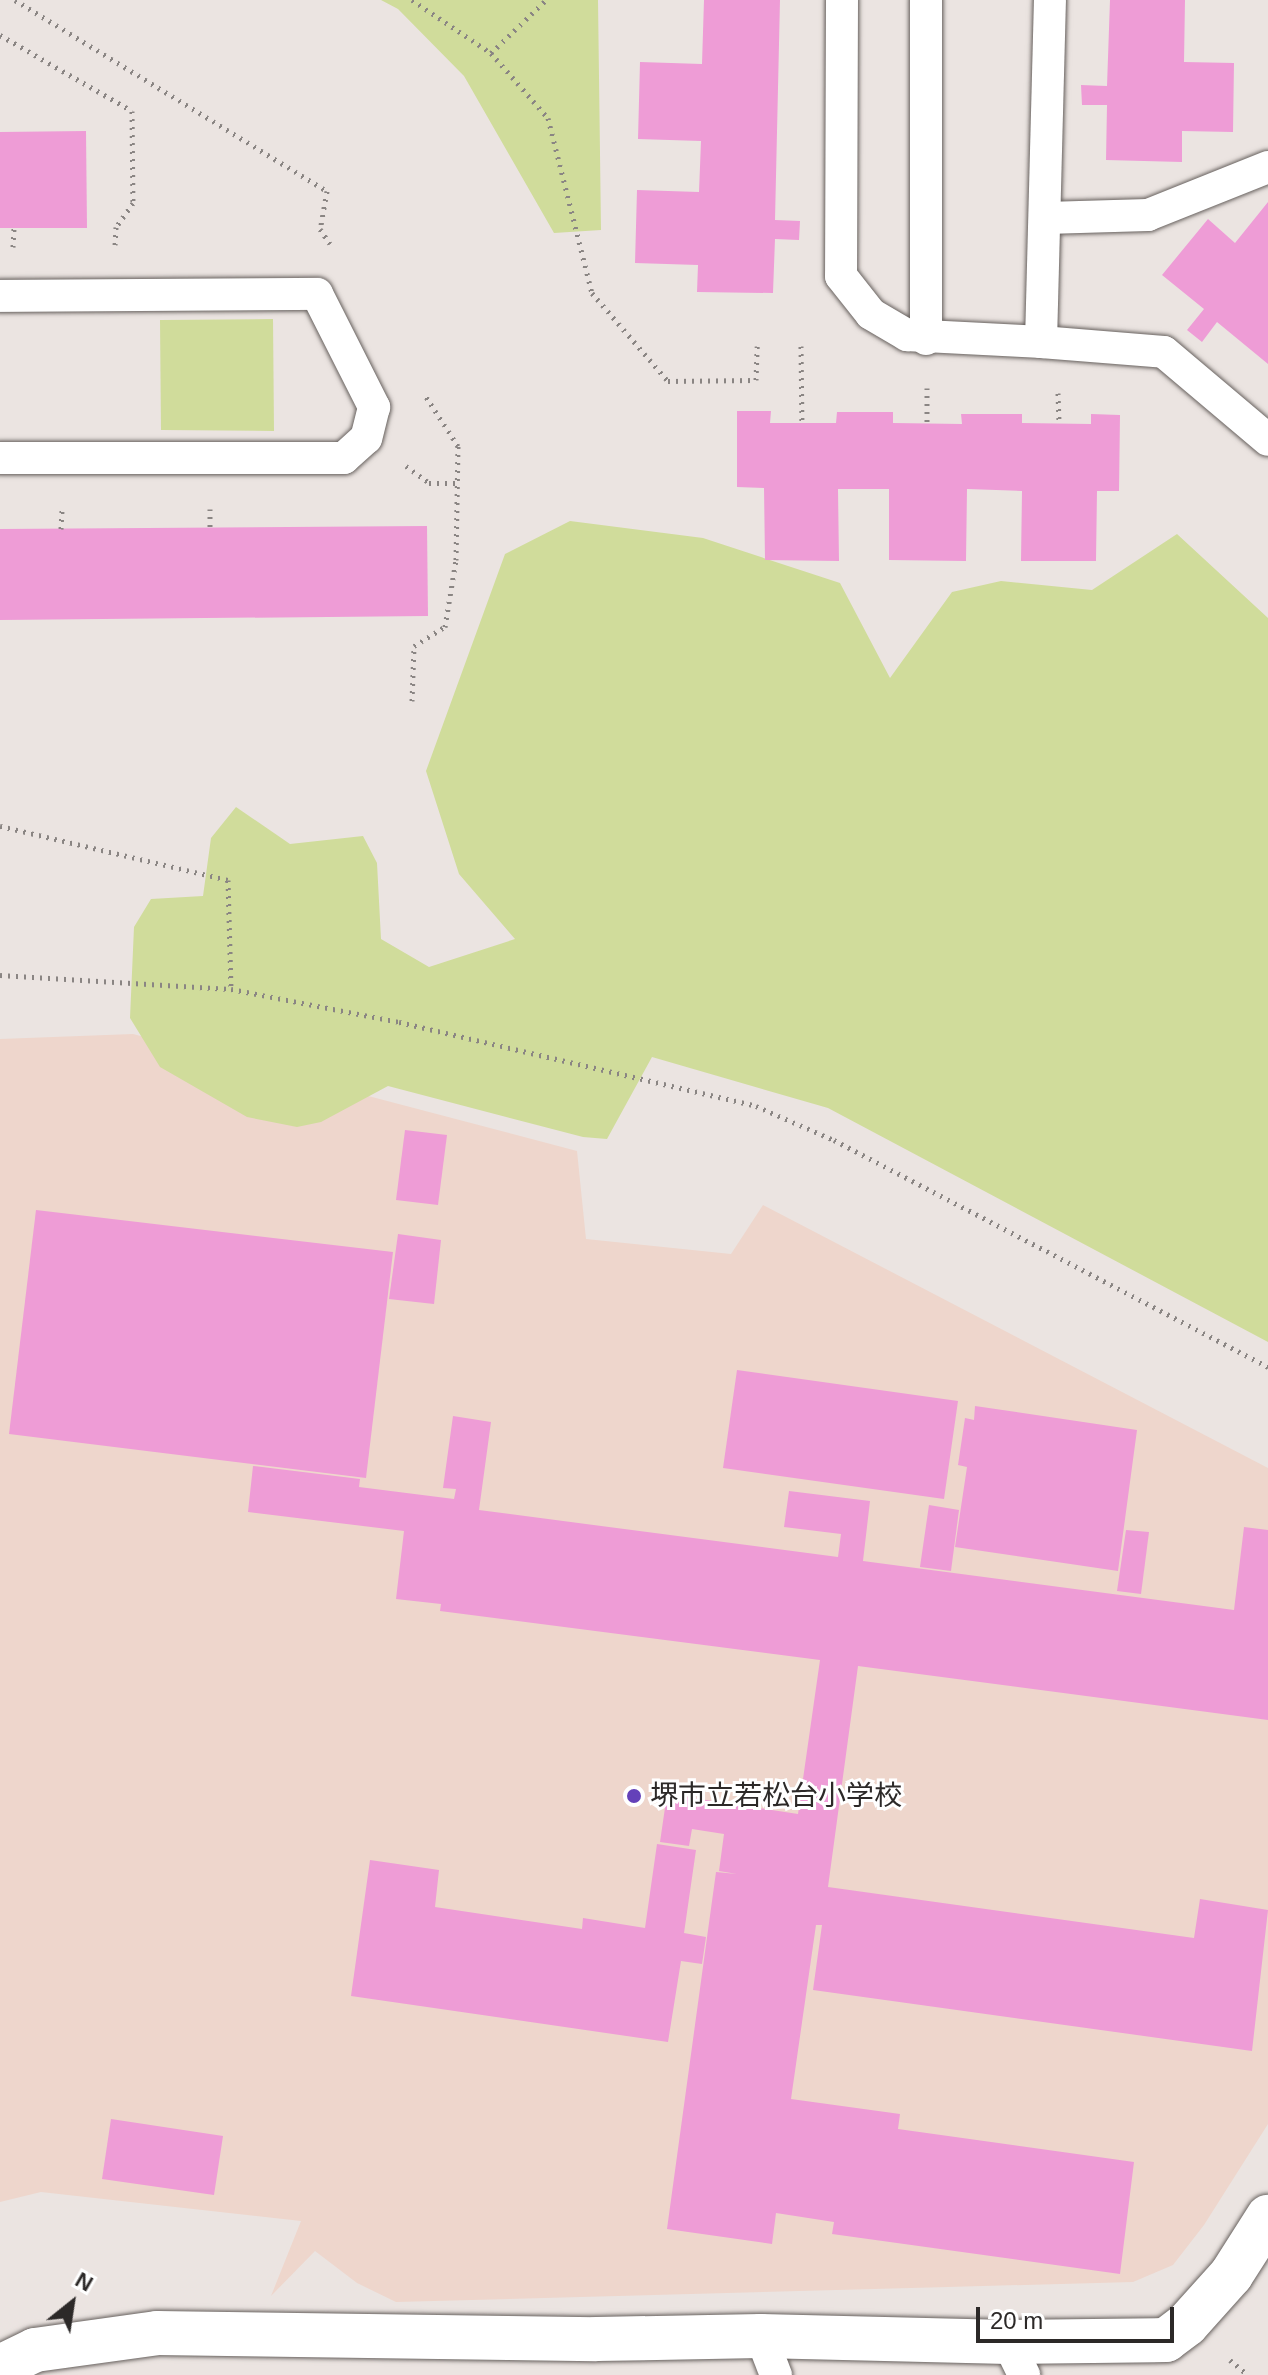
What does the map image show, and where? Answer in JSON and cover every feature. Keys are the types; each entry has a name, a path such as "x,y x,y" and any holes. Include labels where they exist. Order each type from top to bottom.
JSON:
{"street":[{"path":"0,2367 35,2350 157,2333 596,2339 768,2356 1016,2359 1166,2340 1187,2324 1263,2236"}],"lane":[{"path":"842,0 841,276 871,314 907,335 926,339 1041,342 1164,352 1268,440"},
{"path":"926,0 926,339"},
{"path":"1041,342 1050,0"},
{"path":"1046,218 1148,215 1268,167"},
{"path":"0,296 317,294 374,407 366,438 344,458 0,458"}],"path":[{"path":"412,0 491,53 548,118 592,293 668,381 756,380 757,346"},
{"path":"491,53 546,0"},
{"path":"0,35 132,111 133,203 116,227 112,296"},
{"path":"801,346 802,423"},
{"path":"0,826 228,880 231,989"},
{"path":"0,975 231,989 399,1022 756,1106 834,1140 1268,1367"}],"shaded area":[{"name":"堺市立若松台小学校","path":"133,1034 577,1151 586,1239 731,1254 763,1205 1268,1468 1268,2124 1204,2225 1173,2265 1133,2282 396,2302 357,2283 315,2251 271,2296 301,2221 41,2192 0,2202 0,1039"}],"green space":[{"path":"381,0 598,0 601,230 554,233 464,76 398,9"},
{"path":"273,319 274,431 161,430 160,320"},
{"path":"570,521 703,538 840,583 890,678 952,592 1001,581 1092,590 1177,534 1268,618 1268,1342 828,1108 652,1057 607,1139 583,1137 388,1086 321,1122 297,1127 247,1117 160,1067 130,1018 134,927 151,899 203,896 211,838 236,807 290,844 363,836 377,863 381,939 429,967 515,939 459,874 426,771 505,554"}],"building":[{"path":"704,0 780,0 775,220 800,221 799,240 775,239 773,293 697,292 698,265 635,263 637,190 699,192 701,141 638,139 640,62 702,64"},
{"path":"1110,0 1185,0 1184,62 1234,63 1233,132 1182,131 1182,162 1106,160 1107,105 1082,105 1081,85 1107,86"},
{"path":"86,131 87,228 0,228 0,132"},
{"path":"1268,202 1268,364 1217,322 1202,342 1187,330 1204,309 1162,275 1208,219 1235,243"},
{"path":"737,411 771,411 770,423 836,423 837,412 893,412 893,423 962,424 961,414 1022,414 1022,423 1091,424 1091,414 1120,415 1119,491 1097,491 1096,561 1021,561 1022,491 967,489 966,561 889,560 889,489 838,489 839,561 765,560 764,488 737,487"},
{"path":"427,526 428,616 0,620 0,529"},
{"path":"405,1130 447,1135 438,1205 396,1200"},
{"path":"36,1210 393,1252 366,1478 9,1434"},
{"path":"398,1234 441,1240 434,1304 389,1299"},
{"path":"737,1370 958,1401 944,1499 723,1468"},
{"path":"975,1406 1137,1430 1118,1571 955,1547 967,1467 958,1465 965,1418 974,1420"},
{"path":"453,1416 491,1422 479,1510 838,1557 841,1534 784,1527 789,1491 870,1501 863,1561 1234,1610 1244,1527 1268,1530 1268,1720 858,1666 828,1887 1194,1938 1200,1899 1268,1910 1252,2051 813,1990 822,1925 816,1925 791,2099 900,2114 898,2129 1134,2162 1120,2274 832,2234 834,2222 776,2213 772,2244 667,2229 716,1872 737,1874 719,1871 724,1834 692,1829 689,1846 660,1842 667,1794 798,1814 820,1660 440,1611 441,1604 396,1599 404,1531 248,1512 253,1466 360,1479 359,1487 454,1499 456,1489 443,1488"},
{"path":"929,1505 959,1510 951,1571 920,1567"},
{"path":"1126,1530 1149,1532 1141,1594 1117,1591"},
{"path":"657,1844 696,1850 684,1933 706,1937 702,1964 681,1961 668,2042 351,1996 370,1860 439,1870 435,1907 582,1929 583,1918 645,1928"},
{"path":"111,2119 223,2136 214,2195 102,2179"}],"place":[{"name":"堺市立若松台小学校","path":"634,1796"}]}
